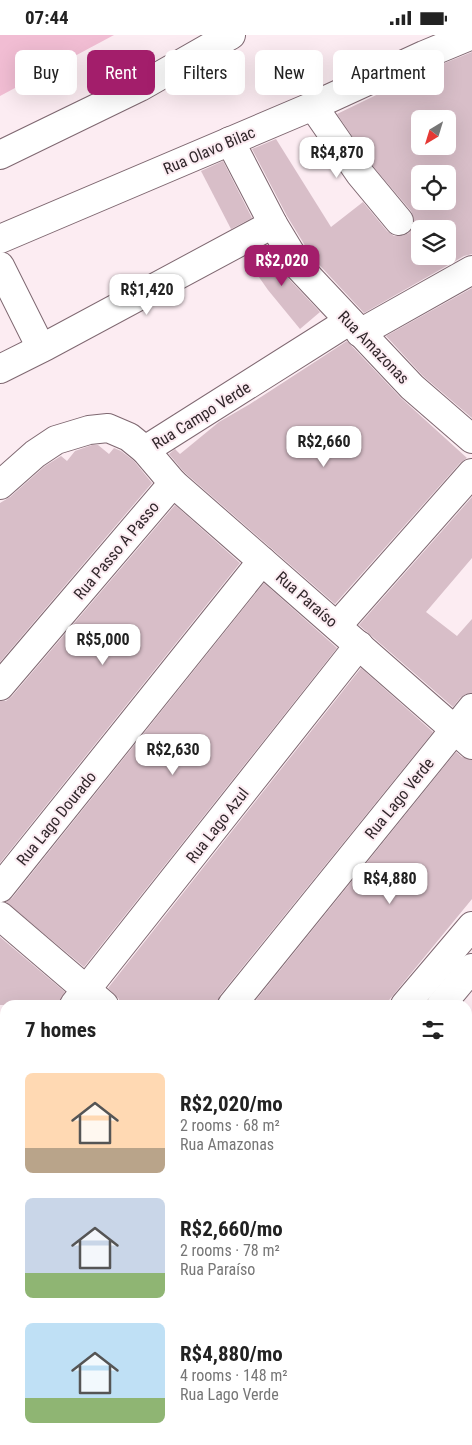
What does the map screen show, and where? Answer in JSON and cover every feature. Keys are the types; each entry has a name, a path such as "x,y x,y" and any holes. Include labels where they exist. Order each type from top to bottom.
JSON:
{"street":[{"path":"0,155 140,87 232,35"},
{"name":"Rua Olavo Bilac","path":"0,239 313,106 472,35"},
{"path":"313,106 360,174 399,221"},
{"name":"Rua Amazonas","path":"230,141 273,224 299,267 412,387 470,435"},
{"path":"0,369 273,224"},
{"path":"0,266 41,348"},
{"name":"Rua Campo Verde","path":"0,485 35,454 56,440 89,430 108,428 128,437 145,450 355,327 472,270"},
{"name":"Rua Paraíso","path":"145,450 173,483 463,738"},
{"path":"337,626 472,473"},
{"name":"Rua Passo A Passo","path":"0,686 173,483"},
{"name":"Rua Lago Dourado","path":"0,888 262,561"},
{"name":"Rua Lago Azul","path":"88,1000 359,645"},
{"name":"Rua Lago Verde","path":"236,1000 463,738 472,708"},
{"path":"0,916 88,1000"},
{"path":"409,1000 472,926"},
{"path":"445,1000 472,968"}],"shaded area":[{"path":"0,35 114,35 77,55 77,50 15,50 15,88 0,96"}],"building":[{"path":"472,52 472,254 456,261 456,220 414,220 411,211 372,165 337,114 376,95 444,95 444,63"},
{"path":"276,139 331,227 363,202 387,231 394,236 402,236 411,230 411,265 448,265 364,313 312,257 287,216 252,149"},
{"path":"223,161 252,218 231,229 201,171"},
{"path":"267,245 288,278 320,312 300,329 268,290 245,257"},
{"path":"472,288 472,418 423,376 386,336"},
{"path":"347,341 401,398 467,458 460,463 335,604 184,472 169,454 175,449 180,454 219,422"},
{"path":"92,445 98,445 109,454 114,448 121,451 134,461 152,483 0,662 0,503 10,497 45,466 61,456 67,461 75,451"},
{"path":"472,497 472,558 426,612 457,636 472,619 472,693 460,698 453,707 359,625"},
{"path":"175,505 240,563 0,863 0,701 6,701 12,696"},
{"path":"264,583 337,648 84,967 6,902 12,898"},
{"path":"361,668 433,732 220,995 218,1000 119,1000 108,988"},
{"path":"456,752 462,757 472,760 472,899 389,1000 256,1000"},
{"path":"0,937 65,992 61,1000 0,1000"}]}
